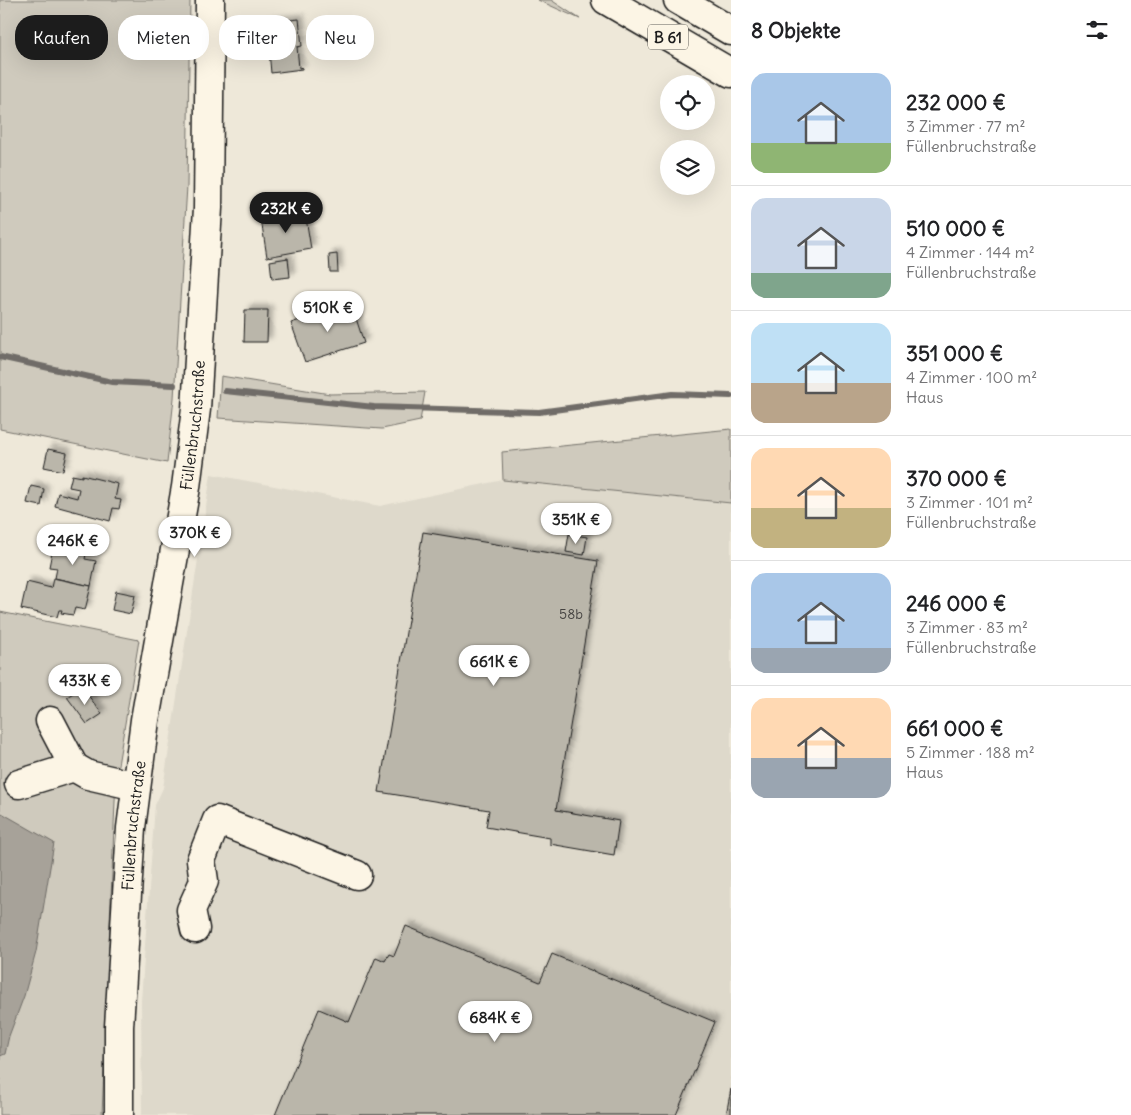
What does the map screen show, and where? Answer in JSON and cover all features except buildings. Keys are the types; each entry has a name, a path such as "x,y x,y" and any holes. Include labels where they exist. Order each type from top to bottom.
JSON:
{"main road":[{"name":"Füllenbruchstraße","path":"119,1115 121,999 131,828 145,720 186,487 196,409 208,208 210,0"},
{"name":"B 61","path":"606,0 731,73"},
{"name":"B 61","path":"678,0 731,30"},
{"path":"50,721 74,767 88,775 136,786"},
{"path":"19,784 74,767"},
{"path":"195,929 191,910 204,881 201,860 216,820 357,874"}],"shaded area":[{"path":"0,0 190,0 190,15 118,15 118,60 189,60 187,186 174,398 167,463 0,429"},
{"path":"538,0 551,0 580,19"},
{"path":"221,376 330,394 425,392 420,421 382,429 218,418"},
{"path":"731,429 731,503 503,480 502,452"},
{"path":"211,474 380,506 503,480 731,503 731,1115 142,1115 141,1001 155,805 163,788"},
{"path":"0,612 139,640 116,777 102,1115 0,1115"},
{"path":"0,812 54,843 36,952 5,1054 0,1056"}],"waterway":[{"path":"0,357 112,382 174,385"},
{"path":"225,391 374,407 539,412 672,394 731,396"}]}
